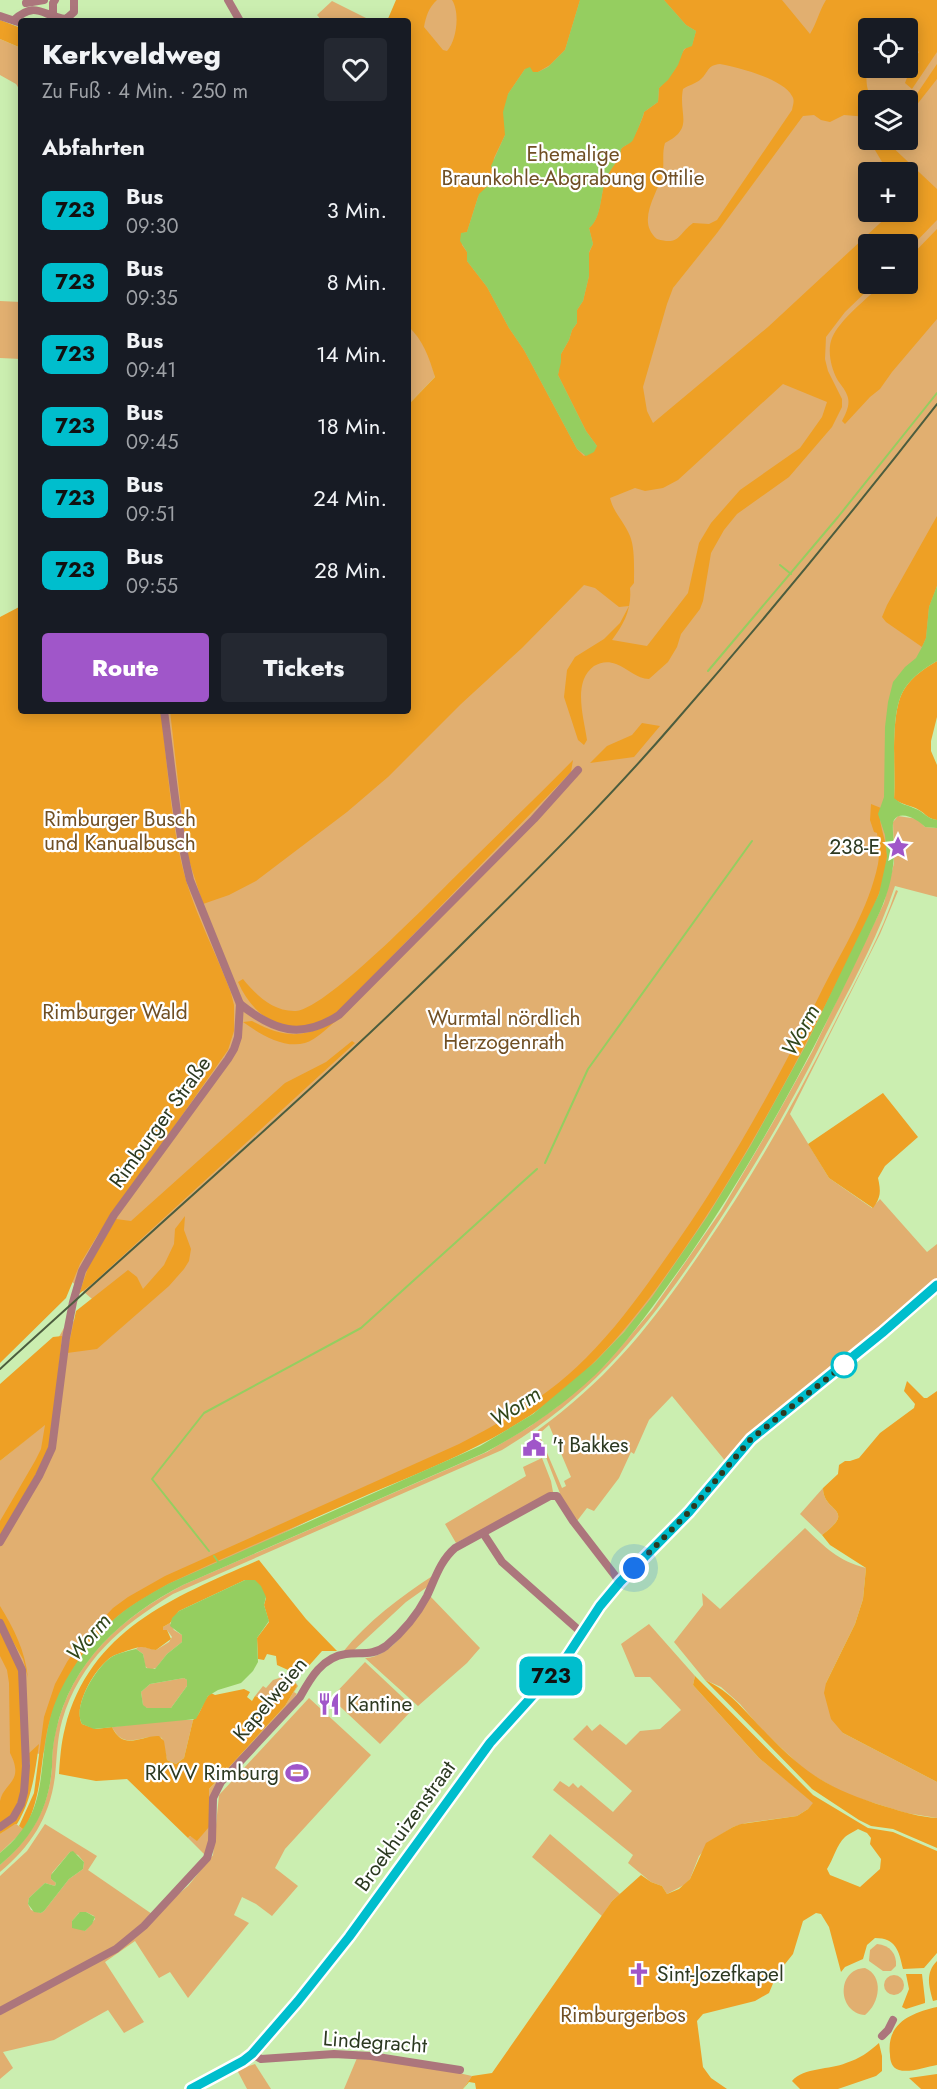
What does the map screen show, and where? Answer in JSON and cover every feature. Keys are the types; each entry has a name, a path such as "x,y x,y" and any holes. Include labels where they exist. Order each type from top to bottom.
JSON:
{"street":[{"path":"0,16 17,21 17,9 27,2 44,0"},
{"path":"53,14 55,0"},
{"path":"66,18 74,12 74,0"},
{"path":"228,0 238,18"},
{"path":"18,18 22,10 32,6 60,18"},
{"name":"Rimburger Straße","path":"0,1542 39,1476 52,1448 66,1338 82,1272 114,1215 234,1049 240,1021 240,1004 188,869 177,816 164,714"},
{"path":"240,1004 267,1023 296,1030 317,1028 339,1015 534,819 578,770"},
{"name":"Broekhuizenstraat","path":"191,2089 252,2054 298,2001 349,1937 490,1743 564,1661 620,1582 689,1512 758,1433 853,1357 937,1285"},
{"name":"Kapelweien","path":"0,2011 116,1949 144,1926 207,1858 212,1841 213,1803 216,1790 221,1782 300,1697 308,1681 322,1665 341,1655 370,1653 384,1647 414,1617 448,1554 550,1496 557,1496 573,1521 620,1582"},
{"path":"483,1533 502,1562 582,1633"},
{"path":"0,1623 22,1670 26,1766 21,1804 13,1818 0,1827"},
{"path":"882,2036 893,2020"},
{"name":"Lindegracht","path":"252,2054 261,2059 334,2054 371,2056 460,2070"}],"green space":[{"path":"396,0 437,0 428,12 424,27 443,50 447,51 453,40 456,26 456,11 452,0 580,0 565,50 550,65 538,72 525,69 508,94 505,135 494,158 491,183 478,197 467,232 463,233 462,245 467,252 467,261 487,287 577,449 584,456 597,446 586,431 558,375 561,354 577,323 577,310 583,301 589,276 589,253 593,244 589,228 599,212 608,175 621,149 633,138 644,112 658,102 659,88 675,69 683,52 692,45 696,31 686,25 664,0 782,0 810,34 826,0 937,0 937,52 912,89 905,83 907,78 918,78 918,18 858,18 858,78 867,78 868,90 858,90 858,116 844,115 830,122 814,115 803,116 717,233 673,288 643,387 647,411 653,423 768,327 858,244 858,294 864,294 845,312 826,337 825,359 828,371 842,399 842,407 832,427 789,477 737,514 724,530 711,553 700,609 681,634 677,647 668,662 649,679 610,662 594,666 587,673 581,691 587,740 584,745 578,740 564,697 567,670 575,657 604,639 620,623 629,606 619,607 595,588 584,585 388,777 347,812 256,881 229,895 203,904 186,851 170,714 411,714 411,402 435,377 425,349 411,329 411,18 388,18","holes":["720,64 759,75 780,84 787,90 793,98 792,110 717,220 709,224 693,223 675,240 657,239 651,232 648,215 663,171 665,143 680,132 683,126 683,89 699,81 709,69","783,384 827,402 822,417 800,448 740,490 711,523 699,543 688,593 647,646 612,640 623,622 630,603 630,588 634,583 633,546 610,498 635,488 645,491 663,488 678,480"]},
{"name":"Wurmtal nördlich Herzogenrath","path":"398,0 937,0 937,612 935,629 896,697 887,884 768,1125 658,1295 570,1391 181,1584 147,1604 115,1627 88,1655 77,1671 63,1697 43,1754 27,1753 0,1825 0,1461 51,1419 56,1342 64,1328 98,1304 71,1281 21,714 411,714 411,685 443,407 430,357 435,377 411,402 411,18 407,18"},
{"path":"332,1 366,18 320,18 317,15"},
{"path":"0,20 18,27 18,47 0,39"},
{"path":"0,39 18,47 18,87 0,75"},
{"path":"937,64 937,79 918,103 918,92"},
{"path":"875,150 896,150 908,162 882,162"},
{"path":"918,171 937,189 937,220 918,240 918,234 868,234 881,222 918,222"},
{"path":"937,229 937,319 880,389 845,424 842,421 848,408 848,398 831,364 832,338 847,317 871,294 918,294 918,249"},
{"path":"0,301 18,302 18,359 0,358"},
{"path":"937,516 937,586 929,607 926,638 922,647 882,617"},
{"name":"Rimburger Wald","path":"18,608 18,714 161,714 171,805 181,861 197,911 231,993 234,1005 234,1031 228,1050 97,1236 80,1264 66,1298 0,1363 0,617"},
{"path":"937,661 937,717 931,751 937,765 937,820 894,799 894,741 897,711 905,688 924,669"},
{"path":"642,723 660,726 634,757 590,763 607,746 632,735"},
{"path":"573,760 571,772 336,1014 310,1026 286,1025 266,1017 243,993 238,982 243,979 273,1006 296,1011 312,1005 333,991 410,921"},
{"path":"871,804 881,808 880,818 887,863 879,894 870,915 828,1001 760,1127 685,1248 635,1317 597,1359 555,1398 512,1427 451,1459 168,1584 117,1617 88,1647 62,1690 46,1737 34,1807 24,1830 19,1826 34,1793 44,1717 55,1684 79,1644 113,1608 165,1576 459,1444 493,1426 557,1384 597,1347 617,1324 686,1229 749,1129 855,928 874,880 879,860 877,833 874,832 870,820"},
{"path":"898,816 918,819 925,827 937,828 937,897 895,886 864,961 768,1141 737,1194 703,1245 638,1333 590,1384 534,1429 502,1450 173,1594 120,1632 91,1662 70,1699 60,1728 55,1776 44,1818 30,1841 0,1872 0,1865 21,1844 36,1822 47,1796 53,1746 65,1702 89,1660 122,1626 161,1597 183,1585 487,1452 529,1427 557,1407 606,1364 652,1310 721,1211 812,1052 884,903 894,863 893,822"},
{"path":"896,890 898,891 880,934 790,1114 829,1178 872,1208 880,1199 927,1252 937,1244 937,1280 727,1463 672,1396 649,1420 634,1454 631,1452 619,1478 594,1511 587,1508 577,1521 561,1496 537,1434 538,1430 588,1389 630,1346 668,1299 723,1219 774,1137 805,1080 868,957","holes":["549,1425 571,1477 564,1481 566,1486 562,1488 539,1434"]},
{"path":"252,1021 274,1031 294,1034 314,1031 336,1021 305,1043 289,1044 272,1039 243,1022"},
{"path":"352,1041 355,1043 79,1294 89,1265 116,1219 131,1221 285,1083 326,1062"},
{"path":"883,1093 918,1137 885,1166 878,1178 880,1194 873,1208 829,1178 808,1144"},
{"path":"185,1216 184,1230 191,1249 189,1261 184,1269 169,1286 97,1349 67,1353 76,1311 128,1270 137,1277 143,1289 164,1265 174,1244 175,1229"},
{"path":"62,1336 50,1448 0,1540 0,1521 41,1449 45,1425 0,1461 0,1384 53,1337"},
{"path":"907,1381 924,1398 937,1391 937,1782 843,1733 831,1719 824,1693 826,1683 855,1624 863,1599 866,1568 830,1545 822,1535 837,1520 838,1515 824,1496 823,1488 838,1474 839,1465 859,1458 880,1433 914,1408 915,1404 904,1391"},
{"path":"542,1458 553,1492 456,1543 445,1524 526,1476 523,1467"},
{"path":"823,1488 824,1496 838,1515 837,1520 822,1535 800,1514"},
{"path":"805,1528 840,1557 866,1568 863,1599 855,1624 826,1683 843,1733 937,1782 937,1818 906,1813 845,1794 806,1771 763,1731 740,1704 721,1687 705,1680 674,1642 703,1605 702,1593 720,1609"},
{"path":"259,1560 306,1619 337,1651 322,1651 306,1669 297,1674 277,1665 276,1656 267,1654 264,1660 258,1659 257,1638 269,1622 264,1605 266,1598 253,1580 245,1580 179,1611 170,1623 163,1627 171,1639 156,1650 137,1648 115,1655 108,1660 88,1686 80,1707 82,1724 96,1729 112,1727 117,1735 127,1741 159,1736 164,1741 167,1760 176,1764 184,1758 193,1720 211,1693 215,1695 244,1689 250,1692 247,1697 252,1701 255,1696 263,1699 280,1683 293,1680 297,1686 285,1706 209,1789 209,1827 197,1841 190,1836 188,1838 127,1779 96,1781 59,1774 65,1728 77,1694 94,1665 115,1641 167,1603"},
{"path":"434,1575 430,1585 406,1602 352,1652 342,1653 385,1610"},
{"path":"430,1596 480,1648 467,1663 418,1706 365,1658 376,1656 395,1644"},
{"path":"0,1606 18,1640 24,1658 28,1678 23,1659 0,1619"},
{"path":"170,1623 174,1630 182,1635 182,1642 167,1654 156,1668 149,1670 145,1666 143,1654 136,1649 140,1646 156,1650 169,1642 172,1637 167,1630 163,1630 163,1627"},
{"path":"649,1624 695,1676 693,1685 759,1758 814,1803 797,1816 733,1827 716,1838 699,1856 690,1879 667,1894 662,1886 651,1882 628,1863 633,1855 553,1790 560,1781 569,1787 573,1783 578,1788 581,1785 613,1812 632,1791 573,1739 587,1725 592,1731 600,1724 626,1745 640,1731 660,1729 681,1710 650,1677 635,1677 621,1644"},
{"path":"0,1627 20,1671 24,1784 14,1813 0,1825 0,1801 12,1781 15,1770 10,1753 9,1683 7,1670 0,1656"},
{"path":"365,1662 414,1708 380,1744 331,1698"},
{"name":"Rimburgerbos","path":"695,1676 813,1795 868,1828 893,1832 937,1851 937,1953 924,1968 903,1969 900,1957 892,1943 875,1938 867,1945 863,1959 845,1967 841,1972 829,1927 821,1914 816,1913 803,1921 793,1954 777,1974 769,1993 755,2001 703,2014 697,2021 703,2067 711,2078 727,2089 476,2089 475,2083 469,2082 463,2089 472,2076 492,2073 612,1901 641,1875 662,1886 667,1894 679,1889 690,1879 706,1843 741,1824 797,1816 813,1803 759,1758 693,1685","holes":["858,1829 867,1833 871,1838 870,1844 881,1859 880,1869 860,1887 830,1875 827,1869 842,1840"]},
{"path":"282,1677 293,1680 280,1683 263,1699 255,1696 263,1686 266,1688 273,1680"},
{"path":"184,1678 187,1680 187,1686 171,1708 143,1706 141,1692 150,1684"},
{"path":"293,1680 298,1686 294,1692 297,1694 214,1790 211,1839 206,1856 188,1838 190,1836 197,1840 208,1827 209,1789 285,1706 297,1686"},
{"path":"705,1680 731,1697 795,1761 821,1780 867,1801 924,1817 937,1818 937,1848 893,1829 871,1826 812,1789"},
{"path":"309,1698 371,1755 285,1849 275,1868 298,1886 272,1916 242,1897 234,1915 249,1923 188,1998 170,1972 159,1978 135,1941 105,1962 144,2022 124,2033 108,2010 54,2040 3,2052 13,2068 0,2079 0,2013 101,1959 188,1886 213,1855 219,1795"},
{"path":"167,1720 193,1720 184,1758 176,1764 167,1760 162,1738 123,1739 112,1727"},
{"path":"39,1744 32,1786 22,1815 17,1824 0,1834 0,1830 12,1822 30,1764 27,1755"},
{"path":"15,1823 24,1830 0,1853 0,1834"},
{"path":"45,1824 97,1856 88,1870 152,1914 123,1942 0,2009 0,1876 27,1851","holes":["70,1852 78,1855 84,1862 83,1869 69,1879 44,1911 41,1913 31,1910 28,1904 29,1898 45,1883 55,1886 56,1883 51,1879 52,1873","86,1912 95,1919 85,1931 72,1924 72,1921 79,1913"]},
{"path":"550,1834 620,1894 602,1916 532,1857"},
{"path":"877,1944 886,1946 894,1954 896,1966 891,1971 883,1971 869,1961 870,1950"},
{"path":"937,1961 937,2000 933,2001 929,1975"},
{"path":"865,1968 875,1977 878,1990 874,2004 865,2015 849,2007 844,1991 849,1975"},
{"path":"906,1974 922,1974 925,2003 906,2009 902,2007 909,1989"},
{"path":"894,1975 901,1978 904,1985 901,1992 894,1995 887,1992 884,1985 887,1978"},
{"path":"937,2007 937,2065 908,2071 897,2069 893,2066 890,2057 890,2044 896,2027 910,2016"},
{"path":"879,2043 882,2071 876,2076 838,2089 800,2089 792,2081 803,2073 840,2065 855,2059"},
{"path":"357,2058 432,2067 472,2076 463,2089 344,2089"},
{"path":"255,2064 271,2089 247,2089 237,2070"},
{"path":"937,2074 937,2089 921,2089 909,2078"}],"shaded area":[{"path":"580,0 664,0 686,25 696,31 692,46 684,49 678,65 668,80 659,88 658,102 644,112 633,140 621,149 606,179 599,212 589,228 593,244 589,252 589,276 583,301 577,310 577,323 561,354 558,375 586,431 597,446 594,452 586,456 577,449 524,350 487,287 467,261 467,252 460,241 461,233 467,232 479,194 491,183 493,173 491,166 505,135 503,112 508,94 525,69 530,67 533,72 538,72 548,67 565,50"},
{"path":"937,586 937,661 912,680 900,698 894,741 894,798 937,820 937,828 925,827 915,819 906,816 897,817 894,820 893,864 886,897 834,1008 740,1178 687,1259 639,1325 593,1377 564,1402 517,1434 484,1453 183,1585 140,1611 120,1627 87,1663 74,1683 63,1706 56,1731 50,1782 43,1809 30,1833 0,1865 0,1853 16,1838 27,1823 34,1807 50,1719 66,1680 82,1655 117,1617 138,1601 168,1584 480,1446 533,1414 595,1362 624,1332 652,1297 707,1217 751,1145 806,1045 879,894 887,857 885,835 878,814 884,797 885,727 888,702 893,682 916,658 926,638 929,607"},
{"path":"245,1580 255,1580 266,1597 264,1605 269,1621 257,1638 258,1662 253,1671 241,1683 218,1690 208,1696 196,1719 94,1729 82,1724 80,1708 83,1699 92,1679 104,1663 116,1655 136,1649 143,1654 146,1668 155,1669 167,1654 182,1642 182,1635 170,1626 172,1618 179,1611","holes":["184,1678 187,1680 187,1686 171,1708 147,1708 143,1705 141,1692 150,1684"]},
{"path":"73,1851 84,1862 83,1869 69,1879 44,1911 34,1912 28,1904 29,1898 45,1883 55,1886 56,1883 51,1879 51,1875"},
{"path":"80,1912 86,1912 95,1917 85,1931 72,1928 72,1921"}],"waterway":[{"path":"708,671 838,517 937,393"},
{"path":"780,565 791,574"},
{"path":"545,1163 588,1069 752,841"},
{"path":"209,1551 152,1479 204,1413 361,1328 537,1169"},
{"name":"Worm","path":"214,1556 219,1563"}],"railway":[{"path":"0,1369 357,1045 576,830 626,777 742,645 937,404"}],"bus line":[{"name":"723","path":"191,2089 252,2054 298,2001 349,1937 490,1743 564,1661 600,1606 620,1582 689,1512 738,1453 758,1433 882,1333 937,1285"}],"place":[{"name":"238-E","path":"898,847"},
{"name":"'t Bakkes","path":"534,1445"},
{"name":"Kantine","path":"329,1704"},
{"name":"RKVV Rimburg","path":"297,1773"},
{"name":"Sint-Jozefkapel","path":"639,1974"}],"route":[{"path":"634,1568 689,1512 751,1439 844,1365"}],"park label":[{"name":"Ehemalige Braunkohle-Abgrabung Ottilie","path":"573,166"},
{"name":"Rimburger Busch und Kanualbusch","path":"120,831"}]}
